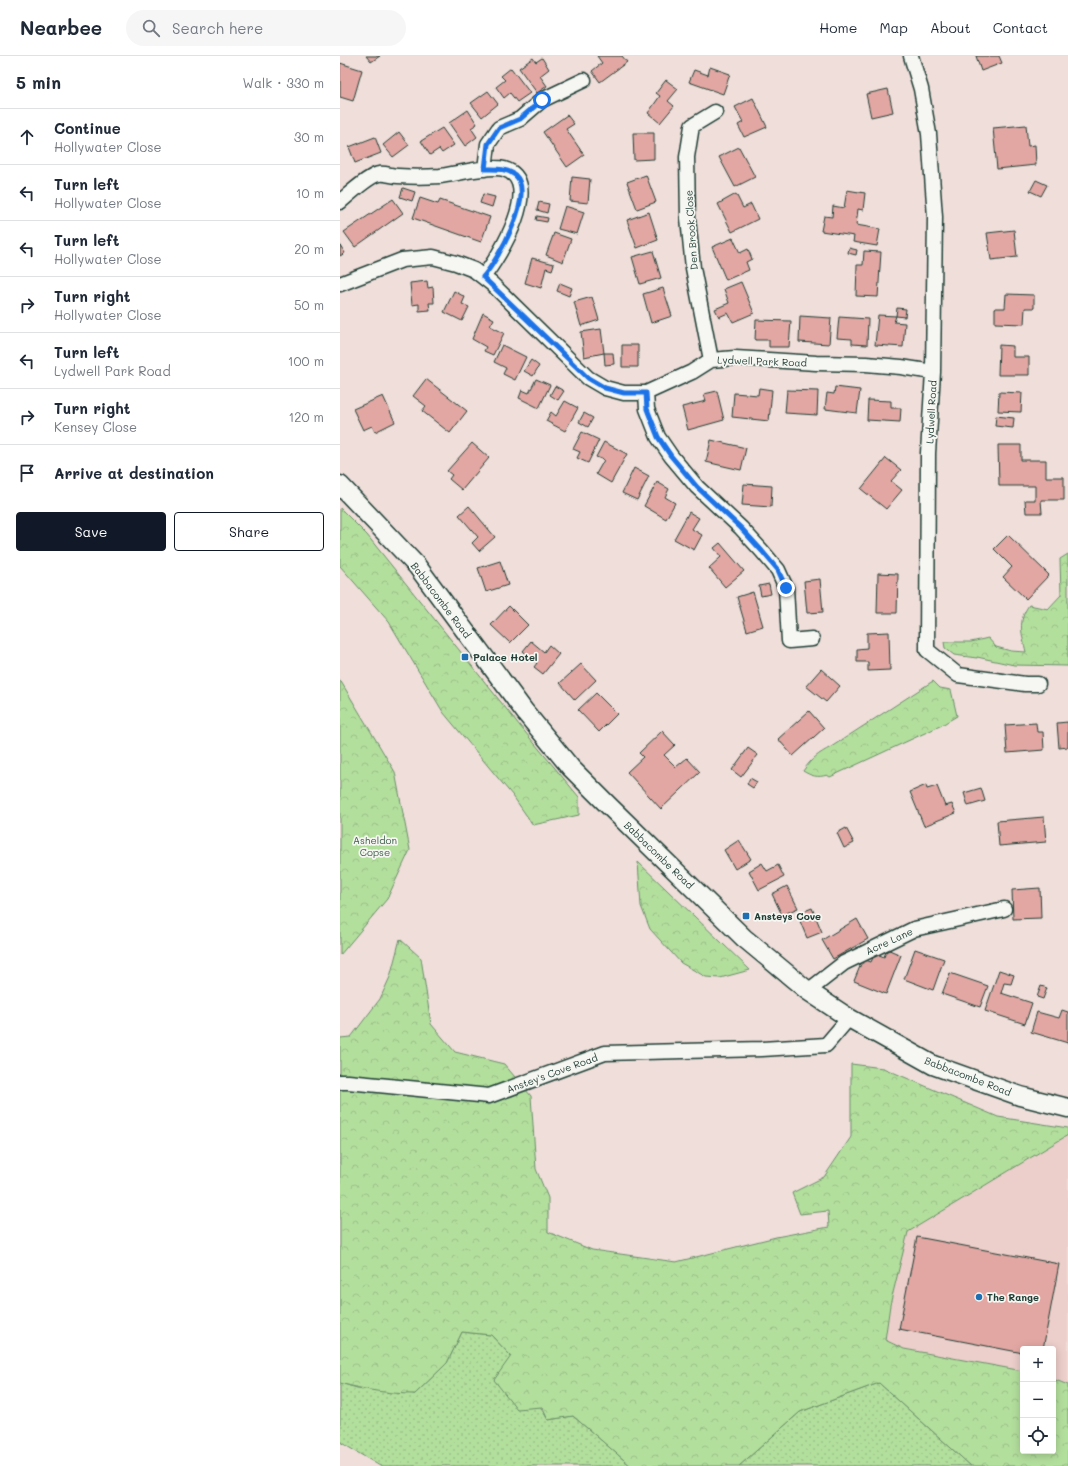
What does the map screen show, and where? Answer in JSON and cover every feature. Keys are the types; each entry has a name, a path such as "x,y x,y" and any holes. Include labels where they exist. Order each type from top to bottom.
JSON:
{"main road":[{"name":"Babbacombe Road","path":"340,485 417,566 525,712 571,768 744,938 808,991 849,1018 934,1065 1020,1096 1068,1108"}],"street":[{"name":"Lydwell Road","path":"911,56 921,89 929,134 934,209 933,372 928,453 927,650 958,675 1025,684 1038,684"},
{"path":"485,169 488,144 499,128 520,119 542,100 584,80"},
{"name":"Den Brook Close","path":"711,360 693,268 688,218 687,157 692,126 715,112"},
{"path":"340,202 356,188 378,174 425,177 451,175 485,169 503,169 516,176 520,184 521,200 510,236 492,266 483,277"},
{"name":"Lydwell Park Road","path":"340,284 402,260 433,257 456,263 474,270 483,277 588,378 605,388 624,393 646,393 692,372 711,360 735,358 901,366 933,372"},
{"path":"646,393 647,409 658,437 671,456 697,487 741,528 778,570 786,588 789,641 812,638"},
{"name":"Acre Lane","path":"808,991 844,963 914,929 1004,909"},
{"name":"Anstey's Cove Road","path":"340,1082 489,1096 605,1053 762,1049 826,1045 849,1018"}],"shaded area":[{"path":"1068,1135 1068,1385 1056,1380 1056,1346 1020,1346 1020,1370 904,1349 885,1340 890,1305 908,1232"}],"green space":[{"path":"340,508 367,535 520,726 579,797 579,815 533,825 513,796 443,712 389,622 340,566"},
{"path":"1068,554 1068,666 1014,665 977,657 954,655 945,648 944,642 971,642 988,638 996,647 1011,651 1026,652 1022,628 1025,611 1029,605 1048,609 1061,595 1060,559"},
{"name":"Asheldon Copse","path":"340,680 395,772 410,850 387,899 340,955"},
{"path":"933,681 940,688 951,690 957,716 940,726 830,777 827,775 815,776 803,771 819,754"},
{"path":"638,862 750,970 720,978 706,977 681,963 650,929 641,906"},
{"path":"400,939 421,958 431,1024 455,1052 504,1064 531,1096 536,1169 548,1198 548,1232 592,1250 676,1262 776,1237 829,1227 828,1211 800,1214 792,1193 824,1177 851,1137 851,1064 883,1068 998,1117 1068,1128 1068,1135 908,1232 890,1305 885,1340 904,1349 1020,1370 1020,1454 1056,1454 1056,1380 1068,1385 1068,1466 971,1466 879,1383 800,1412 739,1466 631,1466 573,1416 548,1420 542,1407 517,1409 494,1380 511,1356 491,1335 462,1332 447,1363 415,1394 377,1391 340,1383 340,1038 351,1037 380,999 390,977"},
{"path":"462,1332 491,1335 511,1356 548,1420 573,1416 631,1466 380,1466 340,1442 340,1383 357,1388 415,1394 447,1363"},
{"path":"879,1383 971,1466 739,1466 800,1412"}],"building":[{"path":"366,56 380,56 371,62"},
{"path":"597,56 622,56 627,62 600,82 592,71 602,63"},
{"path":"976,56 999,56 1002,63 981,71"},
{"path":"533,58 536,62 542,58 549,69 540,76 547,86 537,93 519,68"},
{"path":"340,63 362,70 353,101 340,97"},
{"path":"710,67 730,74 723,94 689,82 694,70 708,75"},
{"path":"511,68 530,93 517,102 510,93 504,98 496,87 505,80 501,76"},
{"path":"666,80 678,89 668,101 674,106 660,123 648,113 660,96 656,93"},
{"path":"888,89 893,112 871,117 866,94"},
{"path":"488,91 498,104 482,117 471,103"},
{"path":"753,98 767,127 744,137 738,125 743,122 735,107"},
{"path":"468,110 477,124 471,128 477,137 465,146 449,123"},
{"path":"567,115 574,124 566,129 584,155 567,167 543,132"},
{"path":"1026,125 1028,146 1035,145 1036,165 997,169 993,128"},
{"path":"442,128 454,145 442,153 439,149 430,155 421,141"},
{"path":"399,132 409,145 393,157 383,145"},
{"path":"633,133 654,133 654,159 634,160"},
{"path":"375,137 381,153 355,163 349,147"},
{"path":"739,147 755,177 735,187 719,157"},
{"path":"646,175 656,202 637,209 627,182"},
{"path":"572,177 590,179 588,203 570,201"},
{"path":"1036,180 1047,185 1041,196 1030,191"},
{"path":"403,188 415,192 412,201 400,197"},
{"path":"847,190 865,193 863,210 858,209 856,225 880,229 877,246 853,242 854,236 821,231 824,216 832,217 833,206 844,208"},
{"path":"483,194 495,197 492,207 480,203"},
{"path":"736,194 743,208 751,204 758,219 732,232 718,204"},
{"path":"420,198 438,204 440,200 490,217 481,242 413,218"},
{"path":"393,199 403,213 355,247 344,232"},
{"path":"539,202 549,204 547,213 537,210"},
{"path":"565,206 584,212 577,234 558,229"},
{"path":"649,212 658,240 637,248 627,220"},
{"path":"537,216 548,218 547,222 536,220"},
{"path":"1014,230 1017,257 991,260 987,233"},
{"path":"554,233 571,239 563,262 546,255"},
{"path":"733,238 740,253 748,249 752,259 746,262 749,270 726,280 712,247"},
{"path":"340,245 345,253 340,256"},
{"path":"849,248 857,250 856,255 848,253"},
{"path":"653,251 661,278 640,284 632,257"},
{"path":"864,251 881,252 878,297 856,296 857,265 863,265"},
{"path":"532,258 554,264 552,270 546,268 541,288 525,283"},
{"path":"427,281 428,288 433,287 434,303 429,303 430,310 419,311 419,304 412,305 410,283"},
{"path":"741,282 754,313 733,322 728,313 719,317 715,309 729,303 724,289"},
{"path":"560,283 572,288 569,296 557,291"},
{"path":"663,288 672,316 651,323 643,294"},
{"path":"454,291 465,297 462,304 469,307 462,321 444,312"},
{"path":"1006,294 1034,295 1034,308 1025,308 1024,324 995,323 995,308 1005,308"},
{"path":"592,297 599,320 581,326 574,302"},
{"path":"897,308 906,309 905,317 896,316"},
{"path":"483,313 494,319 490,326 504,333 493,355 484,351 486,347 472,339"},
{"path":"878,315 896,316 894,322 905,323 903,347 875,345"},
{"path":"800,316 831,318 829,344 799,342"},
{"path":"839,317 868,319 867,345 852,344 852,339 837,338"},
{"path":"756,320 791,321 789,347 769,347 769,340 755,340"},
{"path":"601,329 604,353 584,357 581,332"},
{"path":"502,345 526,357 515,380 503,374 506,368 494,362"},
{"path":"622,345 638,345 638,367 622,367"},
{"path":"999,345 1013,346 1013,357 1029,357 1029,375 998,375"},
{"path":"604,353 613,353 614,364 605,365"},
{"path":"531,360 539,366 533,376 524,371"},
{"path":"426,379 467,411 450,433 422,411 426,406 413,396"},
{"path":"536,379 550,385 539,408 519,398 522,390 529,393"},
{"path":"555,386 564,391 558,400 550,395"},
{"path":"835,387 860,390 857,413 825,409 827,393 834,394"},
{"path":"759,388 772,390 769,421 732,417 734,393 758,395"},
{"path":"787,390 818,391 817,415 785,413"},
{"path":"717,391 724,420 688,430 682,407 706,401 704,394"},
{"path":"999,392 1022,393 1021,412 998,411"},
{"path":"383,396 395,422 375,432 372,426 363,430 353,409"},
{"path":"868,400 891,401 891,408 901,408 900,422 867,420"},
{"path":"565,401 578,408 565,431 546,421 551,412 556,416"},
{"path":"584,413 593,418 588,427 579,422"},
{"path":"996,416 1014,418 1013,428 995,426"},
{"path":"582,432 599,440 588,463 577,458 580,452 573,449"},
{"path":"711,440 746,448 741,470 706,462"},
{"path":"604,442 627,454 611,483 596,474 604,460 596,457"},
{"path":"472,443 489,458 462,490 449,479 452,475 447,471"},
{"path":"998,445 1021,445 1021,460 1046,460 1046,477 1064,477 1064,500 1041,500 1042,513 1026,513 1025,500 1035,500 1035,486 999,486"},
{"path":"886,458 901,470 891,481 902,490 886,509 861,489"},
{"path":"634,468 649,476 637,500 622,493"},
{"path":"657,482 669,489 665,497 675,503 666,519 644,506"},
{"path":"744,484 772,486 771,507 742,505"},
{"path":"469,506 495,537 479,551 472,543 478,537 459,515"},
{"path":"689,512 699,518 692,529 702,535 694,550 674,539"},
{"path":"1008,535 1049,575 1026,599 1003,577 1012,567 994,549"},
{"path":"720,543 744,571 725,587 709,568 721,557 714,548"},
{"path":"500,561 508,585 486,592 478,568"},
{"path":"878,573 898,574 897,613 877,613"},
{"path":"820,579 823,612 807,613 804,581"},
{"path":"769,584 771,594 761,596 759,586"},
{"path":"753,592 763,626 747,631 737,597"},
{"path":"509,606 528,625 510,643 491,625"},
{"path":"889,632 890,670 868,671 868,662 857,662 857,649 867,648 867,633"},
{"path":"531,641 544,652 549,645 559,654 543,674 534,667 537,663 523,651"},
{"path":"581,664 596,680 575,700 560,683"},
{"path":"821,669 840,686 826,702 806,686"},
{"path":"596,693 617,714 599,732 578,710"},
{"path":"809,711 824,728 793,756 778,739"},
{"path":"1068,722 1068,747 1059,748 1057,723"},
{"path":"1036,723 1037,732 1043,732 1044,750 1007,753 1005,725"},
{"path":"662,731 675,745 664,755 676,767 687,758 700,772 661,809 627,772 643,757 639,753"},
{"path":"748,748 758,755 741,777 732,770"},
{"path":"750,778 757,782 753,788 747,784"},
{"path":"926,785 927,789 937,786 945,806 952,804 956,813 924,826 910,792"},
{"path":"981,788 985,801 968,806 964,793"},
{"path":"1044,817 1046,842 999,846 997,821"},
{"path":"846,828 854,843 844,848 837,833"},
{"path":"739,840 751,859 735,869 724,850"},
{"path":"762,863 767,871 778,865 784,877 759,890 749,871"},
{"path":"787,886 798,908 782,915 772,894"},
{"path":"1040,888 1041,918 1013,919 1012,890"},
{"path":"812,908 822,932 807,938 797,914"},
{"path":"857,919 868,939 833,959 822,940"},
{"path":"887,949 901,955 886,994 854,981 863,959 871,962 875,953 884,957"},
{"path":"915,949 944,959 933,990 904,979"},
{"path":"999,970 1014,975 1011,984 1004,983 1001,993 1032,1003 1025,1024 985,1011"},
{"path":"950,973 988,986 980,1007 942,994"},
{"path":"1041,986 1047,988 1043,999 1037,997"},
{"path":"1062,1010 1068,1012 1068,1043 1031,1032 1037,1012 1059,1018"},
{"name":"The Range","path":"917,1237 1059,1264 1044,1346 1020,1346 1020,1352 899,1329"}],"place":[{"name":"Palace Hotel","path":"465,657"},
{"name":"Ansteys Cove","path":"746,916"},
{"name":"The Range","path":"979,1297"}],"route":[{"path":"542,100 520,119 499,128 488,144 485,169 503,169 516,176 520,184 521,200 510,236 492,266 483,277 588,378 605,388 624,393 646,393 647,409 658,437 671,456 697,487 741,528 762,551 778,570 786,588"}]}
